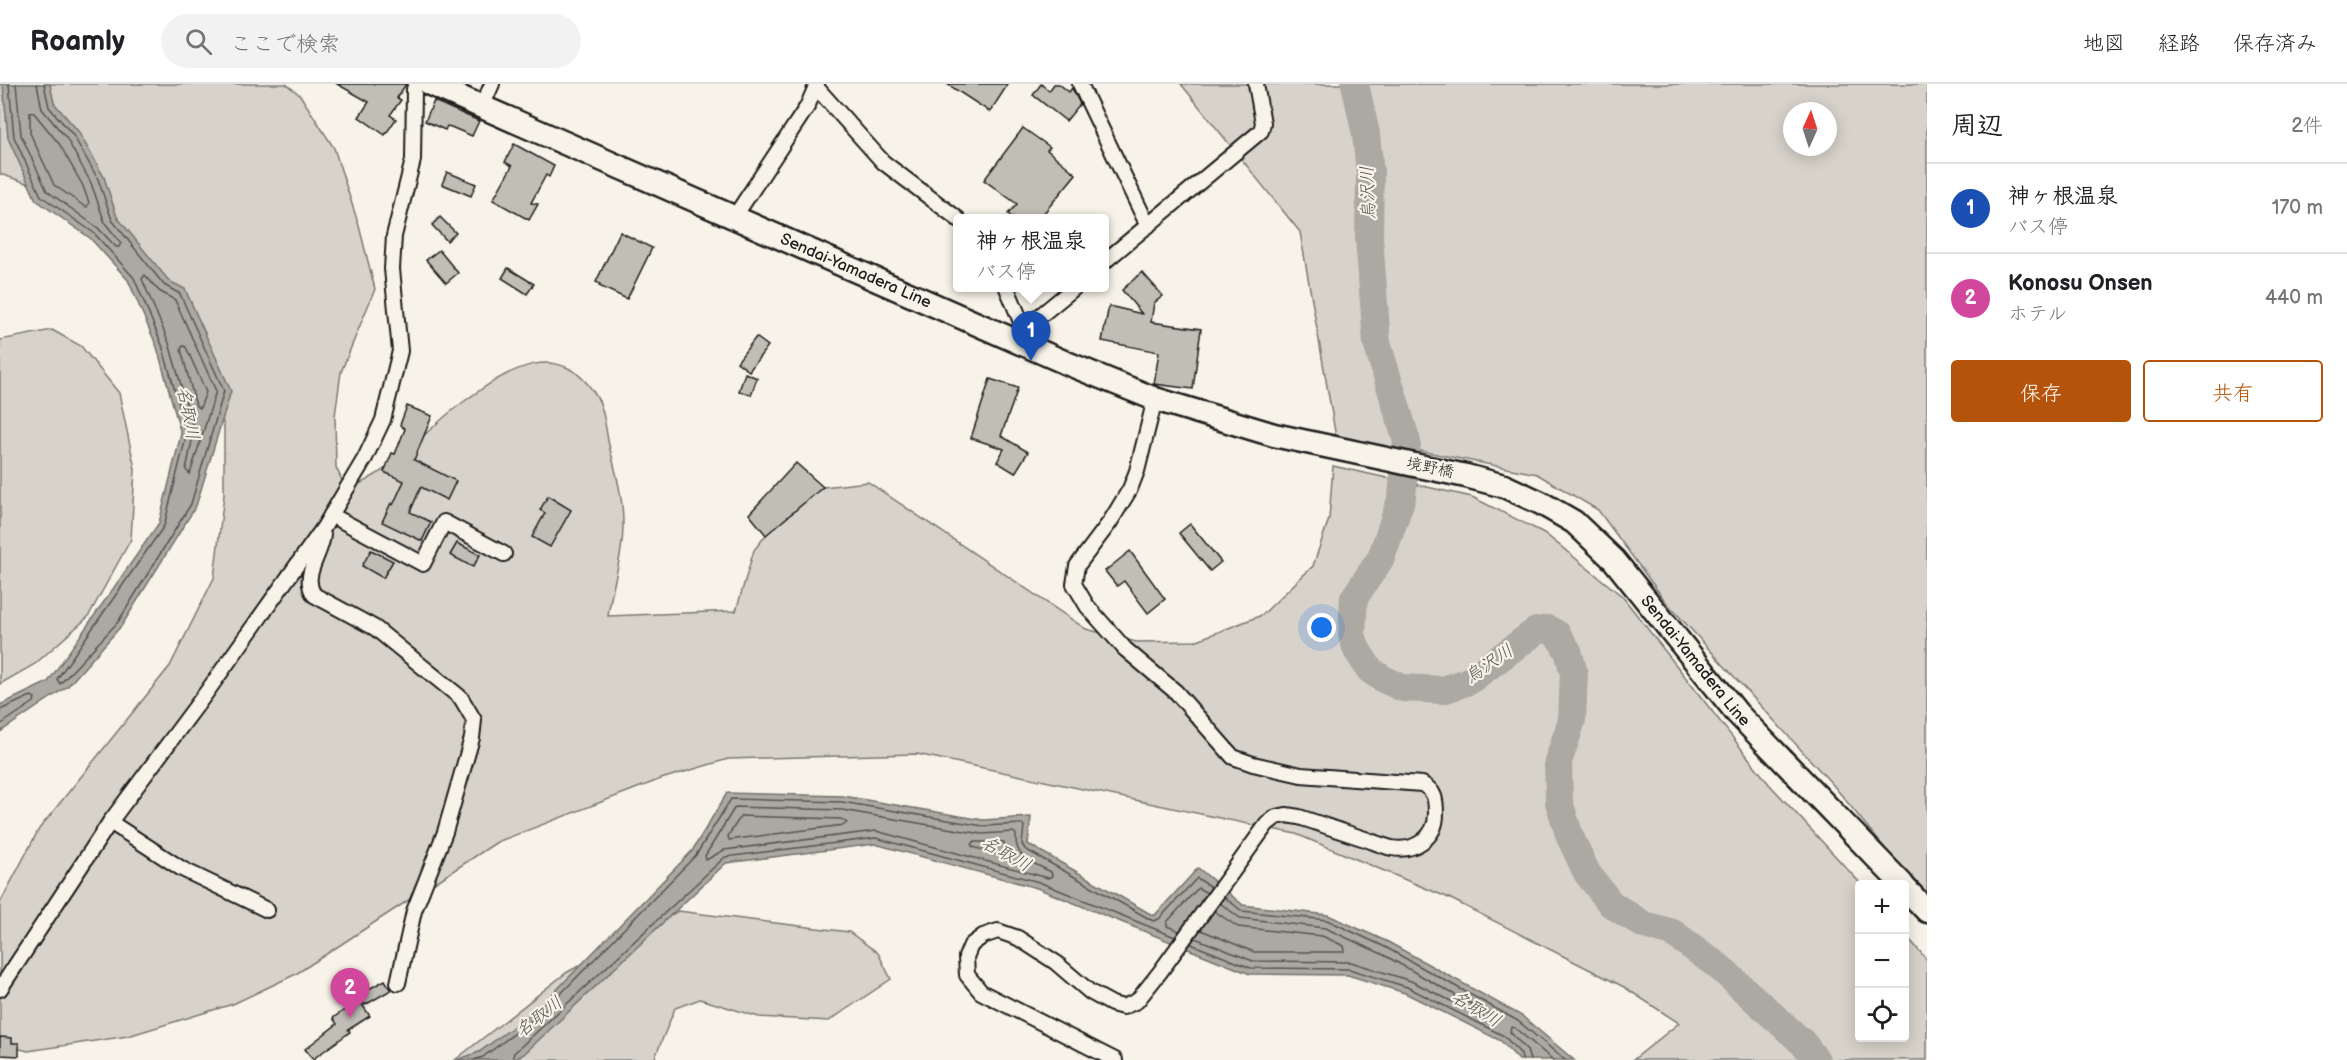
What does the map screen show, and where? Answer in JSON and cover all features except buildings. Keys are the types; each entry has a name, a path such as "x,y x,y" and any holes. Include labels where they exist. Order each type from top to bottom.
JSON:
{"main road":[{"name":"Sendai-Yamadera Line","path":"430,84 735,216 1022,335 1064,362 1155,399 1274,435 1395,460"},
{"name":"境野橋","path":"1395,460 1466,476"},
{"name":"Sendai-Yamadera Line","path":"1466,476 1504,486 1541,503 1574,522 1614,560 1737,713 1898,880"},
{"name":"Sendai-Yamadera Line","path":"1909,891 1927,911"}],"street":[{"path":"0,989 110,822 206,693 328,521 365,458 383,420 400,351 392,269 394,236 413,160 414,89 417,84"},
{"path":"482,107 492,84"},
{"path":"1080,84 1148,226"},
{"path":"1109,258 1261,130 1263,123 1256,84"},
{"path":"735,216 807,106 817,86 883,162 953,216"},
{"path":"1008,292 1022,335 1070,292"},
{"path":"1115,1060 981,992 967,975 966,957 971,945 983,936 998,931 1018,938 1055,962 1090,992 1112,1005 1123,1007 1137,1000 1160,972 1241,858 1267,824 1276,817 1286,815 1299,817 1392,848 1410,847 1423,842 1432,833 1436,819 1436,799 1431,789 1422,784 1301,775 1233,757 1176,692 1125,650 1087,606 1074,584 1077,566 1110,522 1130,489 1137,471 1155,399"},
{"path":"328,521 423,564 444,522 504,555"},
{"path":"328,521 310,572 310,589 314,595 375,628 460,698 474,720 472,738 445,832 414,912 398,983"},
{"path":"110,822 182,869 267,910"}],"shaded area":[{"path":"0,84 286,84 300,95 334,148 359,226 375,289 341,372 335,416 336,467 346,489 363,482 393,463 448,414 498,379 534,364 552,363 569,368 585,380 599,401 623,512 620,557 608,616 736,611 754,550 782,515 823,487 868,482 1086,629 1136,642 1195,641 1262,615 1313,566 1329,519 1333,466 1472,497 1544,533 1622,596 1769,784 1857,880 1855,880 1855,1042 1909,1042 1909,939 1927,960 1927,1060 1633,1060 1679,1023 1624,987 1449,898 1296,834 917,754 728,759 661,779 497,842 296,974 233,1004 128,1036 28,1051 0,1044 0,903 39,829 170,666 214,578 224,495 224,428 213,374 98,207 0,174"},
{"path":"1181,84 1927,84 1927,900 1834,786 1666,602 1598,510 1537,474 1416,450 1337,443 1300,232"},
{"path":"52,330 81,346 119,393 135,469 131,539 88,617 35,664 0,684 0,340"},
{"path":"678,911 849,932 878,953 891,979 829,1021 759,1017 700,999 675,1008 654,1060 455,1060 566,973"}],"water":[{"name":"名取川","path":"3,84 50,84 54,103 78,131 104,177 117,217 169,281 185,289 231,391 196,506 122,625 68,686 0,732 0,705 48,682 159,523 181,434 157,347 128,280 90,238 36,200 8,138"},
{"name":"名取川","path":"727,793 843,796 983,820 1031,817 1028,844 1154,916 1198,868 1243,905 1328,915 1388,942 1522,1016 1574,1060 1519,1060 1501,1041 1405,993 1348,975 1250,974 1037,888 875,844 726,863 524,1054 514,1060 457,1060 479,1052 539,1008 692,851"}],"waterway":[{"name":"烏沢川","path":"1355,84 1366,134 1370,173 1369,237 1377,343 1407,442 1402,497 1381,558 1354,598 1352,635 1357,650 1370,670 1383,679 1403,688 1443,690 1469,681 1536,631 1548,629 1557,634 1568,651 1574,673 1572,720 1558,762 1559,802 1570,837 1587,873 1611,904 1644,925 1673,933 1718,966 1803,1043 1816,1060"}],"place":[{"name":"神ヶ根温泉","path":"1031,361"},
{"name":"Konosu Onsen","path":"350,1018"}]}
